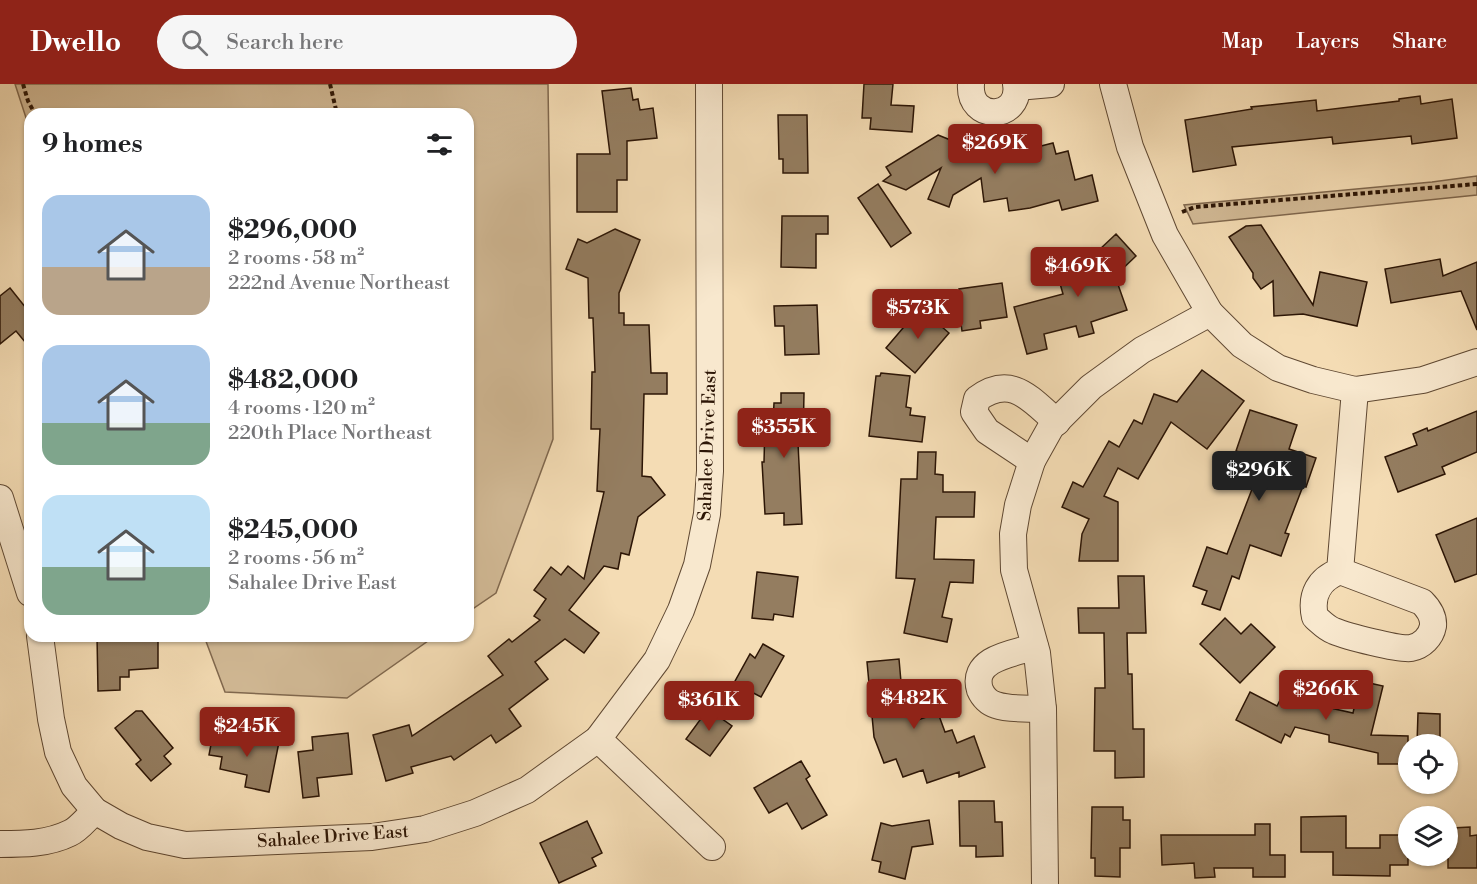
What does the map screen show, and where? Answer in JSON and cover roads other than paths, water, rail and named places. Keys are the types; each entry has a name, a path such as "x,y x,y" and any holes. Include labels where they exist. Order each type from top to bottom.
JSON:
{"street":[{"name":"Sahalee Drive East","path":"41,642 51,719 58,752 74,786 95,811 147,837 185,845 383,836 424,829 475,813 526,790 598,739 657,660 676,620 697,566 707,514 710,471 709,84"},
{"path":"971,84 973,99 977,106 992,112 1007,109 1013,103 1017,86 1051,84"},
{"path":"1113,84 1130,147 1165,235 1210,313 1242,345 1278,368 1313,380 1355,390 1423,380 1477,362"},
{"path":"1045,884 1041,676 1014,570 1012,534 1018,505 1032,461 1051,428 1091,387 1142,350 1210,313"},
{"path":"1032,461 987,431 974,412 977,399 993,390 1004,387 1014,388 1057,422"},
{"path":"1340,571 1355,390"},
{"path":"0,498 24,574"},
{"path":"1035,646 995,658 987,663 982,669 979,686 986,700 1000,707 1043,709"},
{"path":"598,739 712,847"},
{"path":"0,844 39,842 57,838 72,832 95,811"}]}
